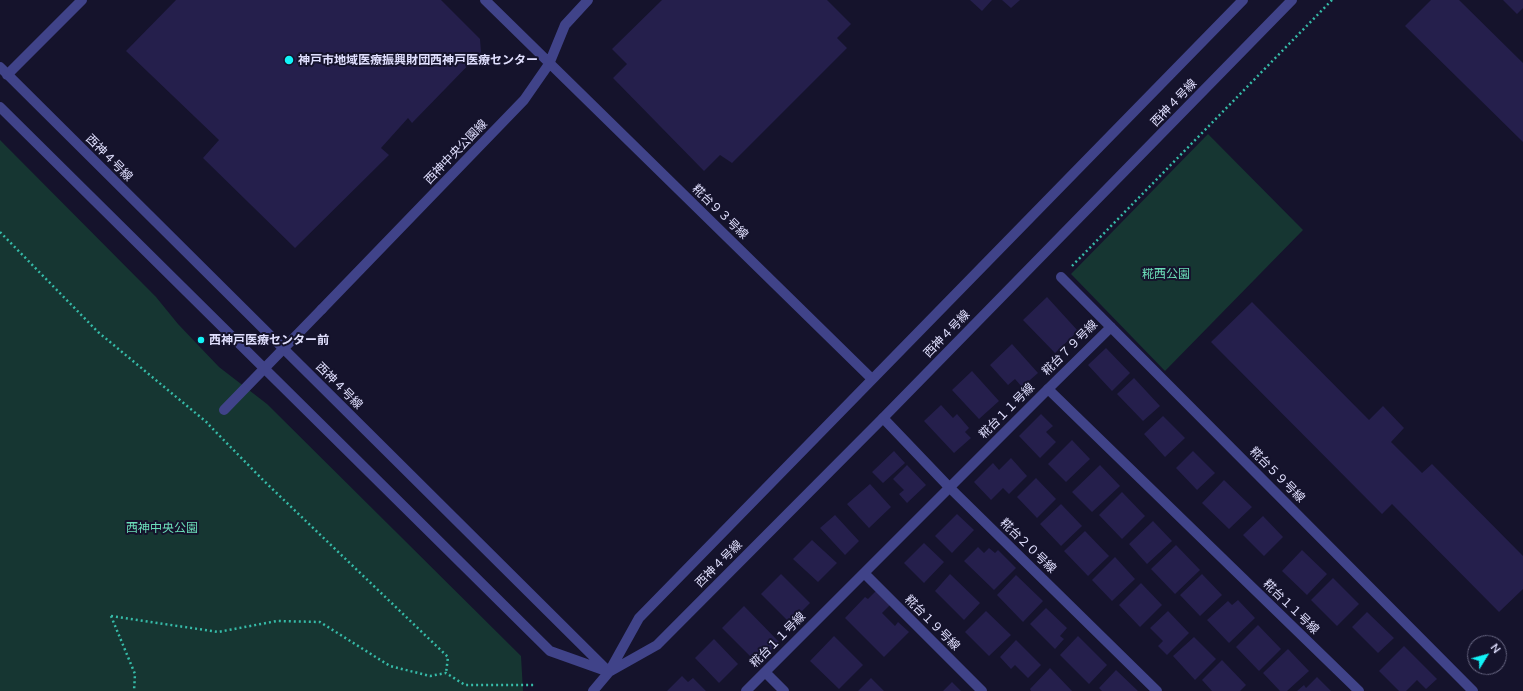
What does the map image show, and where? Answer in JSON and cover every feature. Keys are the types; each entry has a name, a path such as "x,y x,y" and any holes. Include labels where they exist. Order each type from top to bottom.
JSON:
{"street":[{"path":"4,71 82,0"},
{"name":"糀台９３号線","path":"484,0 872,379"},
{"name":"西神中央公園線","path":"224,410 524,100 549,64 565,25 588,0"},
{"name":"西神４号線","path":"609,672 640,618 1242,0"},
{"name":"西神４号線","path":"609,672 657,645 883,418 1292,0"},
{"name":"西神４号線","path":"4,71 609,672"},
{"path":"0,107 550,651 609,672 593,691"},
{"name":"糀台５９号線","path":"1061,277 1473,691"},
{"name":"糀台７９号線","path":"1048,389 1111,327"},
{"name":"糀台１１号線","path":"746,691 1048,389 1359,691"},
{"name":"糀台２０号線","path":"883,418 949,487 1157,691"},
{"name":"糀台１９号線","path":"864,573 982,691"},
{"path":"765,672 784,691"}],"path":[{"path":"1061,277 1332,0"},
{"path":"0,232 98,332 209,425 263,480 448,657 446,672"},
{"path":"209,425 224,410"},
{"path":"134,691 135,674 111,616 218,632 277,621 320,622 390,666 430,676 446,672 465,685 536,685"}],"green space":[{"name":"糀西公園","path":"1208,134 1303,230 1165,371 1071,274"},
{"name":"西神中央公園","path":"0,140 156,297 178,324 219,367 267,404 521,656 523,691 0,691"}],"building":[{"path":"176,0 441,0 480,39 481,52 412,123 408,118 381,148 389,155 295,248 203,158 219,140 126,51"},
{"path":"662,0 827,0 851,24 837,38 847,48 732,163 720,155 704,171 613,78 627,64 612,49"},
{"path":"970,0 992,0 982,11"},
{"path":"1002,0 1020,0 1011,8"},
{"path":"1431,0 1459,0 1523,63 1523,142 1405,26"},
{"path":"1503,0 1523,0 1523,8 1517,14"},
{"path":"1047,297 1078,331 1055,353 1023,320"},
{"path":"1252,302 1369,420 1383,406 1404,428 1391,442 1422,473 1432,464 1523,556 1523,589 1499,612 1392,504 1382,514 1211,342"},
{"path":"1012,344 1038,373 1022,387 1015,379 1008,385 990,365"},
{"path":"1106,348 1130,373 1112,391 1088,365"},
{"path":"972,371 999,401 979,419 952,390"},
{"path":"1134,378 1160,406 1143,421 1117,394"},
{"path":"941,405 953,418 957,414 969,428 965,432 971,438 954,453 924,421"},
{"path":"1041,414 1053,426 1046,432 1056,442 1040,458 1019,436"},
{"path":"1163,416 1185,438 1165,457 1144,434"},
{"path":"1072,440 1090,459 1066,482 1048,464"},
{"path":"894,451 905,463 883,483 872,472"},
{"path":"1193,451 1215,473 1197,490 1176,468"},
{"path":"1011,458 1027,476 1009,494 1003,488 991,500 974,482 993,463 999,470"},
{"path":"907,465 926,485 907,503 899,494 904,490 893,479"},
{"path":"1100,465 1120,486 1092,512 1072,492"},
{"path":"1036,478 1056,499 1037,518 1017,497"},
{"path":"1224,480 1252,507 1229,529 1202,503"},
{"path":"870,484 891,507 869,528 847,504"},
{"path":"1122,492 1145,516 1122,539 1099,515"},
{"path":"1061,504 1082,526 1061,546 1040,524"},
{"path":"957,514 974,530 952,553 935,536"},
{"path":"835,515 859,541 845,555 820,528"},
{"path":"1263,516 1283,537 1264,556 1243,535"},
{"path":"1153,521 1172,541 1147,564 1129,544"},
{"path":"1085,531 1109,556 1088,576 1064,551"},
{"path":"812,540 837,563 818,582 793,559"},
{"path":"924,543 944,562 924,583 904,563"},
{"path":"1176,545 1200,570 1175,594 1151,569"},
{"path":"978,547 984,553 989,548 995,553 998,550 1016,568 994,590 964,561"},
{"path":"1302,550 1327,574 1307,595 1282,571"},
{"path":"1115,557 1135,579 1112,601 1092,580"},
{"path":"781,574 810,603 790,623 761,594"},
{"path":"950,574 980,603 964,620 935,591"},
{"path":"1202,574 1222,595 1200,616 1180,595"},
{"path":"1016,575 1043,601 1023,622 997,595"},
{"path":"1333,578 1359,604 1337,626 1311,600"},
{"path":"1141,583 1162,605 1140,627 1119,605"},
{"path":"876,591 890,605 882,613 895,626 898,622 909,632 884,657 845,618 865,597 868,599"},
{"path":"1238,600 1255,618 1229,643 1207,620 1228,601 1232,605"},
{"path":"744,606 779,642 758,664 722,628"},
{"path":"1046,608 1067,628 1060,636 1064,639 1055,649 1030,624"},
{"path":"986,611 1011,635 989,656 965,632"},
{"path":"1168,611 1189,633 1167,655 1158,646 1163,641 1150,628"},
{"path":"1367,612 1394,638 1378,653 1352,627"},
{"path":"1258,625 1281,649 1259,671 1236,647"},
{"path":"834,636 863,665 839,689 810,661"},
{"path":"1078,636 1107,665 1089,684 1060,655"},
{"path":"1194,637 1216,659 1195,680 1173,656"},
{"path":"714,639 738,664 719,683 695,658"},
{"path":"1016,640 1041,665 1028,678 1015,665 1011,669 1000,657"},
{"path":"1404,646 1437,679 1426,689 1417,680 1406,691 1399,691 1379,671"},
{"path":"1288,649 1309,671 1287,691 1280,691 1263,673"},
{"path":"1222,660 1246,685 1240,691 1212,691 1202,680"},
{"path":"1050,668 1072,691 1031,691 1030,689"},
{"path":"1116,670 1138,691 1102,691 1099,688"},
{"path":"682,676 688,682 693,678 706,691 667,691"},
{"path":"1317,677 1331,691 1297,691 1304,685 1306,688"},
{"path":"871,678 884,691 858,691"},
{"path":"952,682 961,691 943,691"}],"place":[{"name":"神戸市地域医療振興財団西神戸医療センター","path":"289,60"},
{"name":"西神戸医療センター前","path":"201,340"}]}
